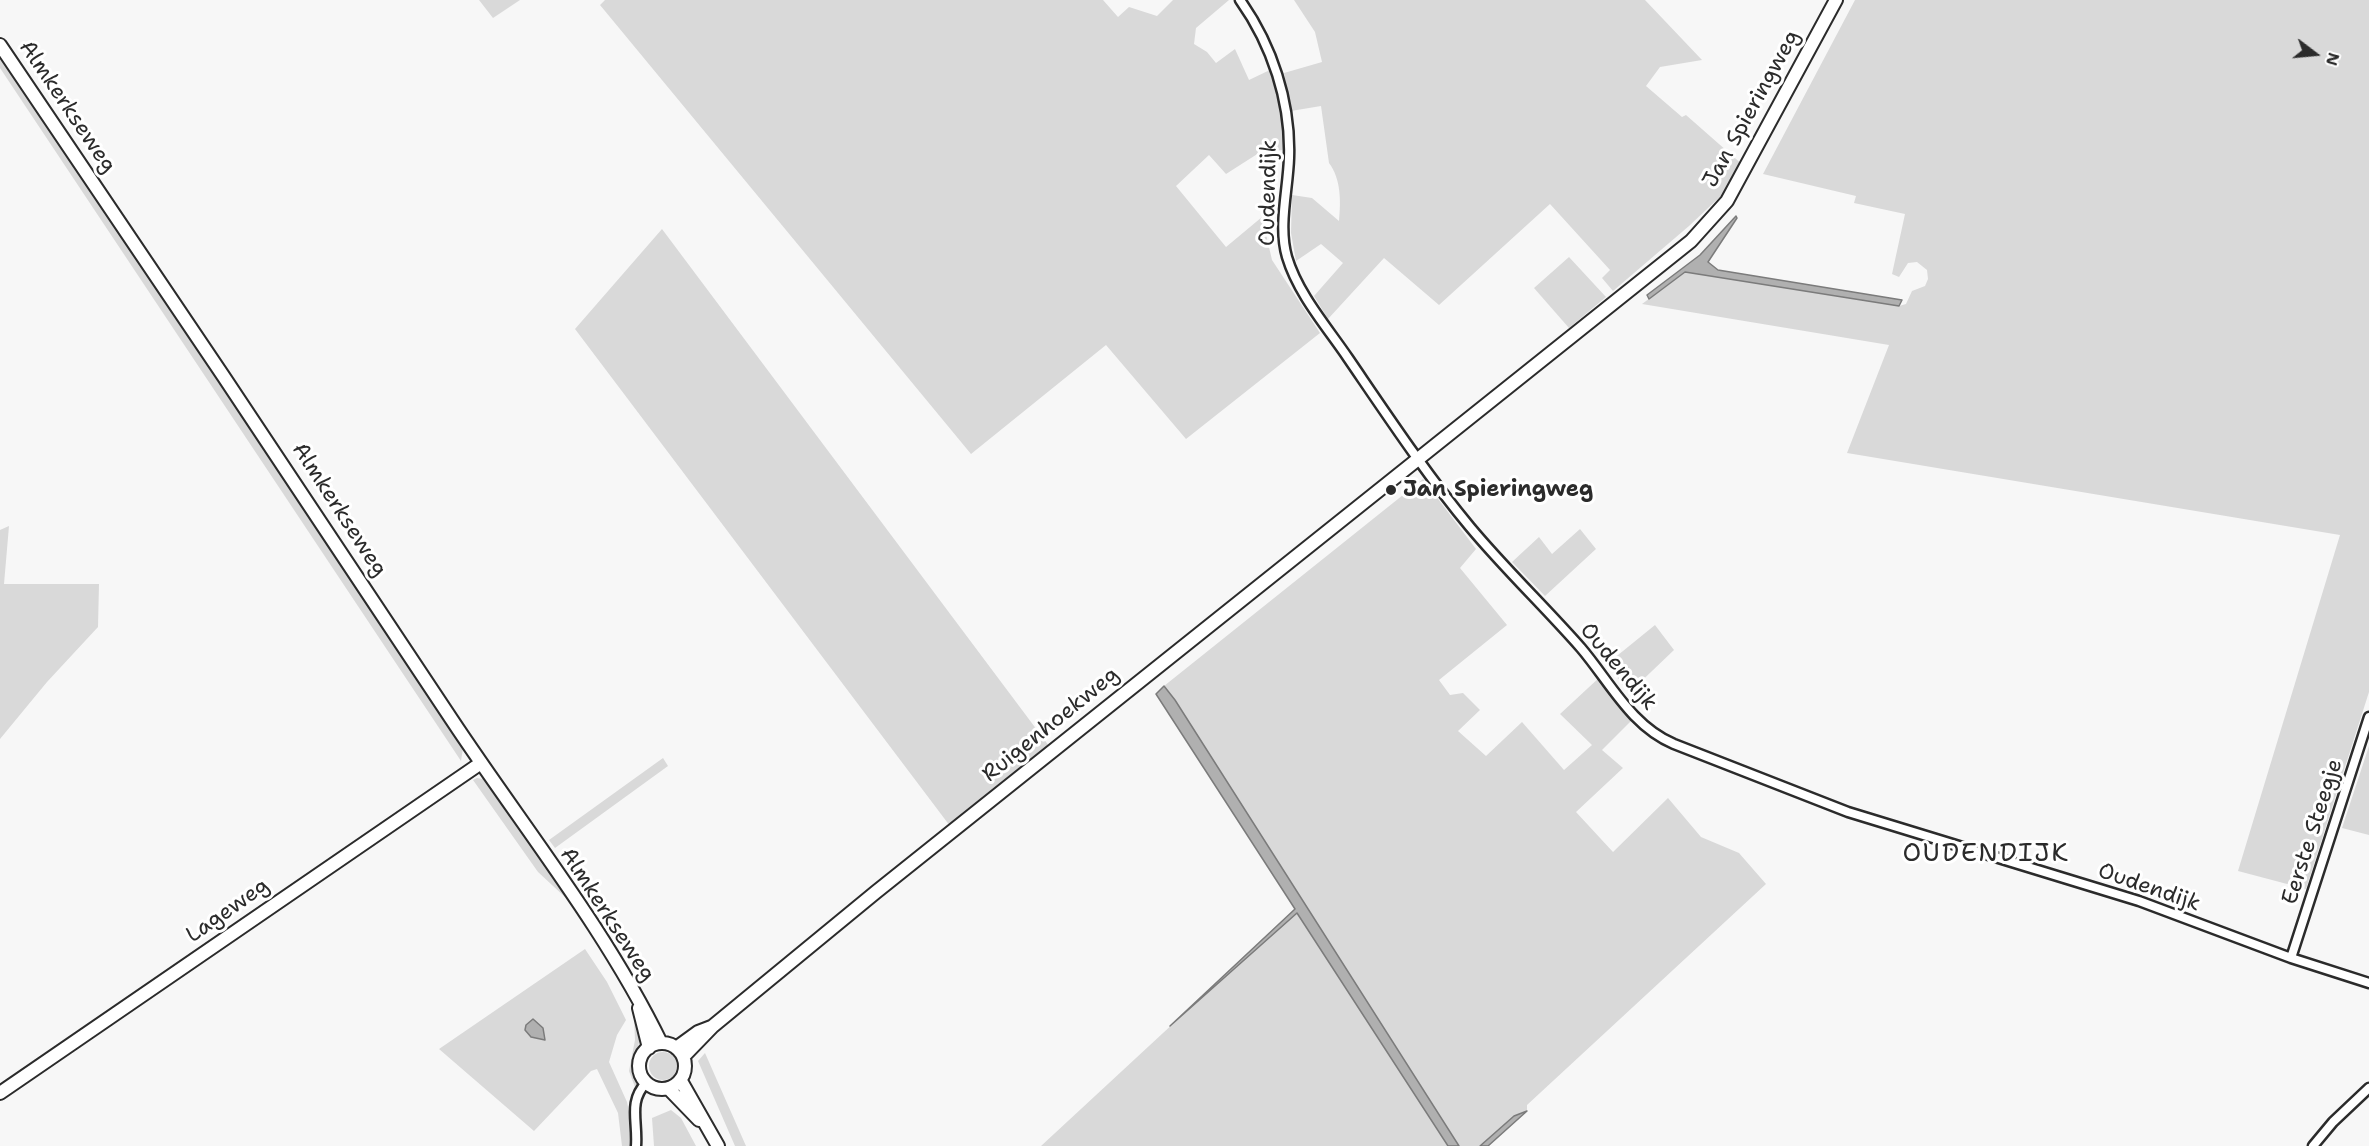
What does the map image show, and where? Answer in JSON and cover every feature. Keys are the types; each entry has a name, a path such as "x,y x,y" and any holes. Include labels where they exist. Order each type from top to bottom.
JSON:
{"street":[{"name":"Oudendijk","path":"1240,0 1257,25 1274,65 1286,111 1289,156 1283,238 1287,258 1308,299 1418,459 1471,528 1580,648 1639,723 1660,738 1848,812 2139,901 2291,958 2369,983"},
{"name":"Jan Spieringweg","path":"1418,459 1691,241 1727,201 1836,0"},
{"name":"Almkerkseweg","path":"0,45 228,380 481,763 598,932 637,1001 655,1046"},
{"name":"Ruigenhoekweg","path":"680,1052 698,1032 713,1026 1418,459"},
{"name":"Eerste Steegje","path":"2291,958 2369,717"},
{"name":"Lageweg","path":"0,1093 481,763"},
{"path":"655,1046 680,1052 684,1073 681,1081 669,1089 657,1089 646,1083 639,1068 644,1053 655,1046"},
{"path":"681,1081 718,1146"},
{"path":"636,1146 634,1105 637,1093 646,1083"},
{"path":"2313,1146 2369,1088"},
{"path":"669,1089 704,1124"}],"shaded area":[{"path":"479,0 520,0 493,18"},
{"path":"605,0 1103,0 1118,17 1129,7 1157,16 1173,0 1229,0 1196,28 1194,44 1207,52 1216,63 1235,49 1249,80 1272,69 1281,108 1285,150 1262,151 1226,174 1209,155 1176,186 1226,247 1262,217 1272,260 1320,333 1186,439 1106,345 971,454 600,5"},
{"path":"1294,0 1645,0 1702,60 1660,67 1646,86 1682,117 1686,115 1744,166 1724,193 1613,291 1602,278 1610,270 1550,204 1439,305 1384,258 1328,319 1314,296 1343,263 1321,244 1296,261 1291,233 1292,195 1312,198 1339,221 1340,206 1338,183 1329,163 1321,106 1291,111 1284,73 1322,62 1315,32"},
{"path":"1855,0 2369,0 2369,692 2306,889 2238,871 2340,535 1847,453 1889,345 1642,304 1685,272 1899,306 1906,304 1912,291 1925,286 1928,279 1927,270 1917,262 1908,263 1899,277 1892,274 1905,214 1854,203 1856,196 1763,174"},
{"path":"0,57 463,748 461,761 0,68"},
{"path":"1736,216 1737,218 1708,262 1718,270 1902,300 1899,306 1685,272 1649,299 1647,295 1700,255"},
{"path":"662,229 1049,746 950,826 575,329"},
{"path":"1569,257 1606,297 1569,328 1534,288"},
{"path":"1423,479 1476,549 1460,568 1507,625 1439,680 1450,695 1463,693 1480,710 1458,731 1486,756 1522,722 1564,770 1592,745 1560,714 1601,676 1634,718 1602,750 1623,768 1576,812 1613,852 1668,798 1701,837 1739,853 1766,884 1527,1105 1527,1111 1514,1116 1480,1146 1459,1146 1164,686"},
{"path":"9,526 4,584 99,584 98,627 47,682 0,739 0,530"},
{"path":"1580,529 1596,549 1545,596 1512,562 1539,537 1552,554"},
{"path":"1655,625 1674,650 1629,693 1607,664"},
{"path":"1164,686 1459,1146 1448,1146 1297,913 1170,1026 1295,909 1156,694"},
{"path":"2369,746 2369,835 2342,828"},
{"path":"663,758 668,766 555,848 549,840"},
{"path":"483,779 566,898 538,872 473,780"},
{"path":"1297,913 1448,1146 1041,1146 1244,958"},
{"path":"585,949 607,982 626,1020 617,1035 609,1062 627,1102 633,1146 622,1146 618,1113 597,1069 591,1071 534,1131 439,1049"},
{"path":"634,1016 641,1035 634,1062 639,1083 635,1087 629,1071 635,1040"},
{"path":"533,1019 543,1028 545,1040 531,1037 525,1030 526,1025"},
{"path":"663,1052 673,1056 677,1066 673,1076 663,1080 653,1076 649,1066 653,1056"},
{"path":"705,1053 746,1146 735,1146 698,1061"},
{"path":"671,1110 681,1118 696,1146 654,1146 652,1118"},
{"path":"1527,1111 1488,1146 1480,1146 1514,1116"}],"place":[{"name":"Jan Spieringweg","path":"1391,490"}],"district":[{"name":"OUDENDIJK","path":"1986,854"}]}
